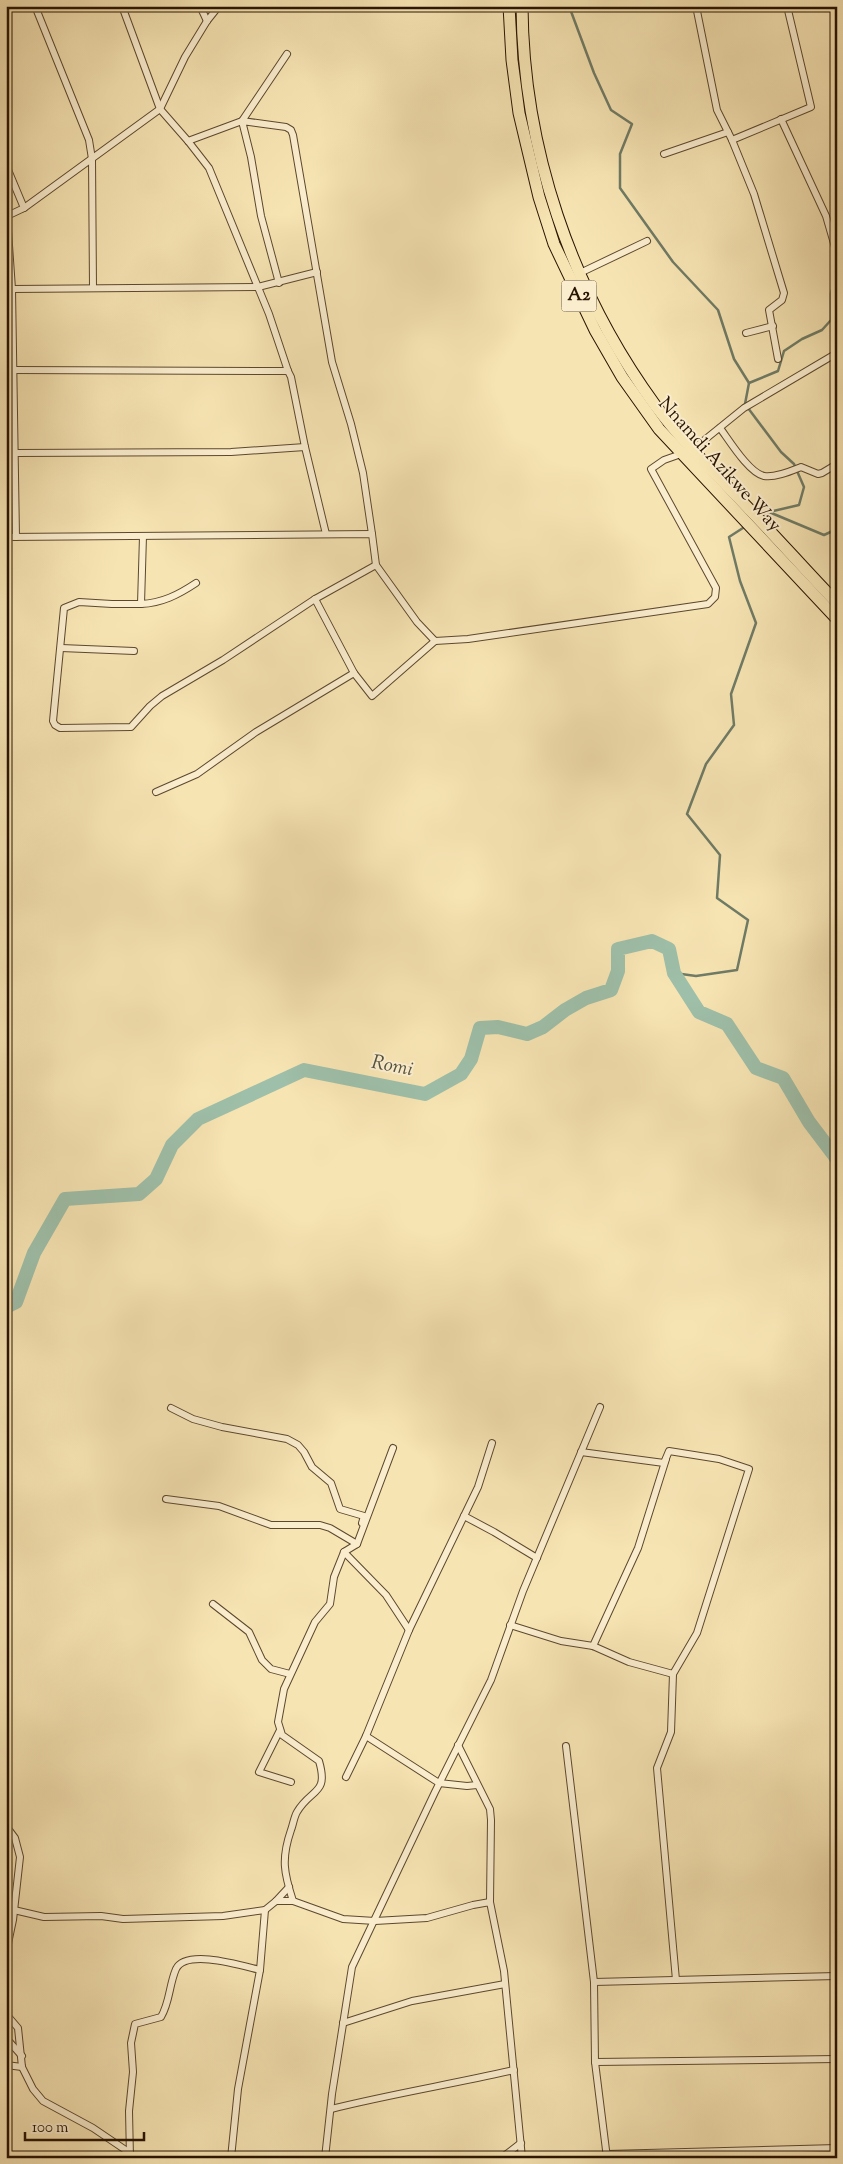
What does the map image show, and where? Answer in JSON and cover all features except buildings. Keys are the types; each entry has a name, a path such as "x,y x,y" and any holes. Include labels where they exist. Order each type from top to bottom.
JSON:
{"highway":[{"name":"Nnamdi Azikwe Way","path":"509,6 512,60 519,113 539,197 554,244 595,330 622,377 659,429 687,452 837,603"},
{"name":"Nnamdi Azikwe Way","path":"522,6 525,66 533,125 556,212 580,273 602,318 636,376 687,452 837,619"}],"street":[{"path":"35,6 89,140 92,159 93,288"},
{"path":"122,6 160,109 188,140 209,168 258,287 291,377 305,447 326,534"},
{"path":"200,6 207,21"},
{"path":"16,537 12,289 7,216 24,208 160,109 185,57 207,21 219,6"},
{"path":"696,6 718,110 754,194 784,293 782,300 769,310 778,360"},
{"path":"732,140 811,107 787,6"},
{"path":"279,283 261,216 242,121 286,54"},
{"path":"781,119 826,216 837,254"},
{"path":"188,140 242,121 286,127 291,130 332,362 351,424 363,473 376,565 417,622 435,641"},
{"path":"664,154 728,132"},
{"path":"6,165 24,208"},
{"path":"580,273 647,241"},
{"path":"12,289 258,287 317,272"},
{"path":"746,334 773,326"},
{"path":"315,599 354,673 372,696 435,641 468,639 708,604 715,597 716,588 651,469 664,460 687,452 747,406 837,352"},
{"path":"13,370 288,371"},
{"path":"720,428 754,472 764,476 804,467 818,474 837,464"},
{"path":"15,453 231,452 305,447"},
{"path":"6,537 372,534"},
{"path":"141,604 143,536"},
{"path":"196,584 166,600 156,603 112,604 80,602 64,608 54,721 56,725 60,728 131,727 162,696 223,660 315,599 376,565"},
{"path":"61,648 134,651"},
{"path":"156,792 197,774 256,732 354,673"},
{"path":"325,2158 352,1967 439,1783 491,1680 537,1558 600,1407"},
{"path":"171,1408 193,1419 222,1427 287,1439 298,1445 312,1467 330,1483 340,1509 364,1516 357,1544"},
{"path":"346,1777 366,1736 409,1630 478,1487 492,1443"},
{"path":"293,1901 285,1873 285,1848 297,1812 322,1785 323,1777 319,1761 282,1735 278,1722 284,1689 315,1622 330,1604 334,1577 344,1552 357,1544 394,1448"},
{"path":"581,1452 664,1463 669,1451"},
{"path":"593,1646 638,1548 669,1451"},
{"path":"669,1451 719,1459 749,1469 697,1633 673,1674 671,1732 657,1768 676,1980"},
{"path":"166,1499 219,1506 271,1525 320,1525 330,1528 357,1544"},
{"path":"464,1516 537,1558"},
{"path":"344,1552 386,1595 409,1630"},
{"path":"213,1604 249,1632 262,1660 271,1669 290,1674"},
{"path":"510,1626 561,1641 593,1646 628,1662 673,1674"},
{"path":"280,1730 259,1772 290,1782"},
{"path":"366,1736 439,1783 467,1786 477,1785"},
{"path":"458,1745 490,1809 490,1902 505,1984 522,2158"},
{"path":"566,1746 594,1982 595,2062 607,2156 837,2148"},
{"path":"6,1826 15,1838 20,1857 14,1910 6,1953"},
{"path":"14,1910 44,1917 101,1916 123,1919 223,1916 265,1910 289,1887"},
{"path":"276,1901 293,1901 343,1919 375,1921 426,1918 490,1902"},
{"path":"231,2158 238,2090 260,1970 265,1910"},
{"path":"130,2155 128,2112 133,2072 131,2043 135,2024 161,2017 166,2008 176,1968 182,1963 207,1958 260,1970"},
{"path":"594,1982 837,1976"},
{"path":"344,2023 412,2001 505,1984"},
{"path":"6,2014 18,2028 22,2067 33,2089 43,2101 93,2128 130,2155"},
{"path":"6,2038 22,2056"},
{"path":"595,2062 837,2059"},
{"path":"6,2065 22,2067"},
{"path":"331,2109 366,2100 430,2089 514,2070"},
{"path":"496,2158 506,2157 521,2143"},
{"path":"778,2150 778,2158"}],"waterway":[{"path":"569,6 594,73 611,110 632,124 620,154 620,188 673,262 718,310 734,359 749,383"},
{"path":"762,517 769,512 799,505 804,487 794,464 781,452 745,404 749,383 778,371 784,351 802,339 822,330 831,320 831,293 837,271"},
{"path":"769,512 824,535 837,529"},
{"path":"674,973 696,976 737,970 748,920 717,898 720,855 687,814 706,764 734,725 731,694 756,623 740,581 729,537 746,526"},
{"name":"Romi","path":"6,1307 16,1302 34,1253 65,1199 139,1194 156,1179 172,1145 198,1119 304,1070 425,1094 461,1074 471,1059 480,1028 498,1027 527,1034 543,1027 565,1010 586,998 611,990 618,971 618,949 652,941 669,949 674,973 699,1012 727,1024 756,1068 783,1078 809,1122 837,1159"}]}
